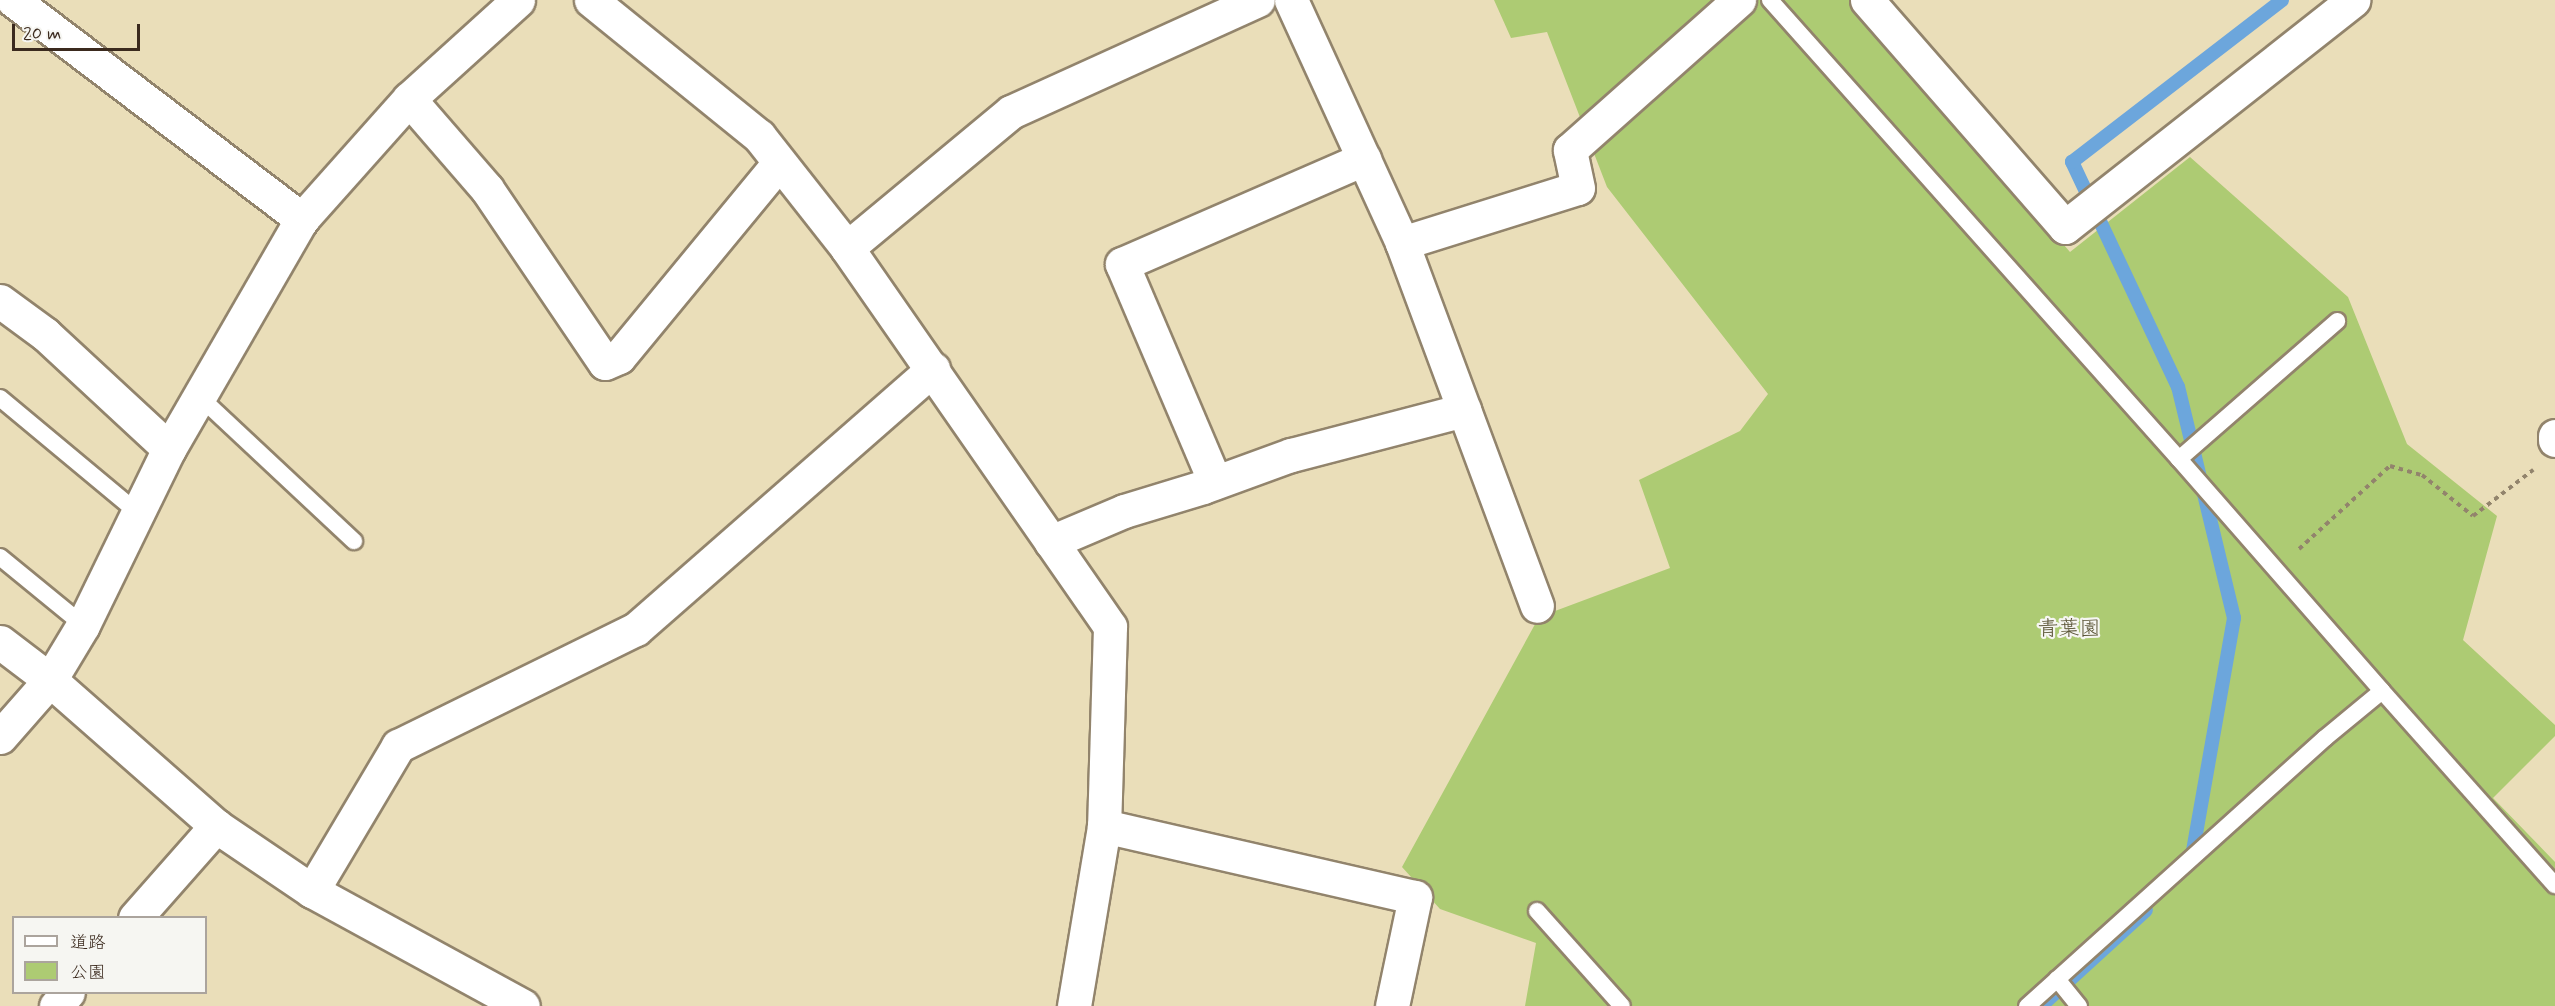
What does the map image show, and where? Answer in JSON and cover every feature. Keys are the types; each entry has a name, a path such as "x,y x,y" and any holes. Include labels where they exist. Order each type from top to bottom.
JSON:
{"street":[{"path":"13,0 302,219"},
{"path":"0,737 50,680 83,625 170,449 302,219 409,99 518,0"},
{"path":"591,0 759,136 847,248 1110,627 1104,826 1074,1006"},
{"path":"847,248 1011,112 1258,0"},
{"path":"1291,0 1402,243 1537,606"},
{"path":"1402,243 1578,188 1570,150 1739,0"},
{"path":"1867,0 2065,226 2353,0"},
{"path":"409,99 488,189 605,363 619,357 779,163"},
{"path":"1215,482 1122,264 1364,159"},
{"path":"0,301 45,334 170,449"},
{"path":"312,891 398,746 636,629 933,369"},
{"path":"1051,542 1124,511 1291,455 1464,410"},
{"path":"0,642 50,680 216,826 312,891 523,1006"},
{"path":"137,916 216,826"},
{"path":"1104,826 1415,897 1392,1006"},
{"path":"56,1006 67,994"}],"lane":[{"path":"1770,0 2555,885"},
{"path":"2179,459 2337,321"},
{"path":"200,397 354,541"},
{"path":"0,398 138,513"},
{"path":"0,556 83,625"},
{"path":"2027,1006 2325,738 2382,692"},
{"path":"1537,911 1622,1006"},
{"path":"2057,979 2079,1006"}],"path":[{"path":"2275,571 2390,466 2422,476 2474,516 2537,467"}],"green space":[{"name":"青葉園","path":"1494,0 1852,0 2070,252 2190,157 2348,297 2407,444 2497,516 2463,640 2555,725 2555,736 2493,798 2555,862 2555,1006 1525,1006 1536,943 1440,909 1402,867 1539,617 1670,568 1639,480 1740,431 1768,394 1607,187 1547,32 1511,38"}],"waterway":[{"path":"2191,862 2234,618 2178,387 2072,162 2282,0"},
{"path":"2041,1006 2146,910"}]}
